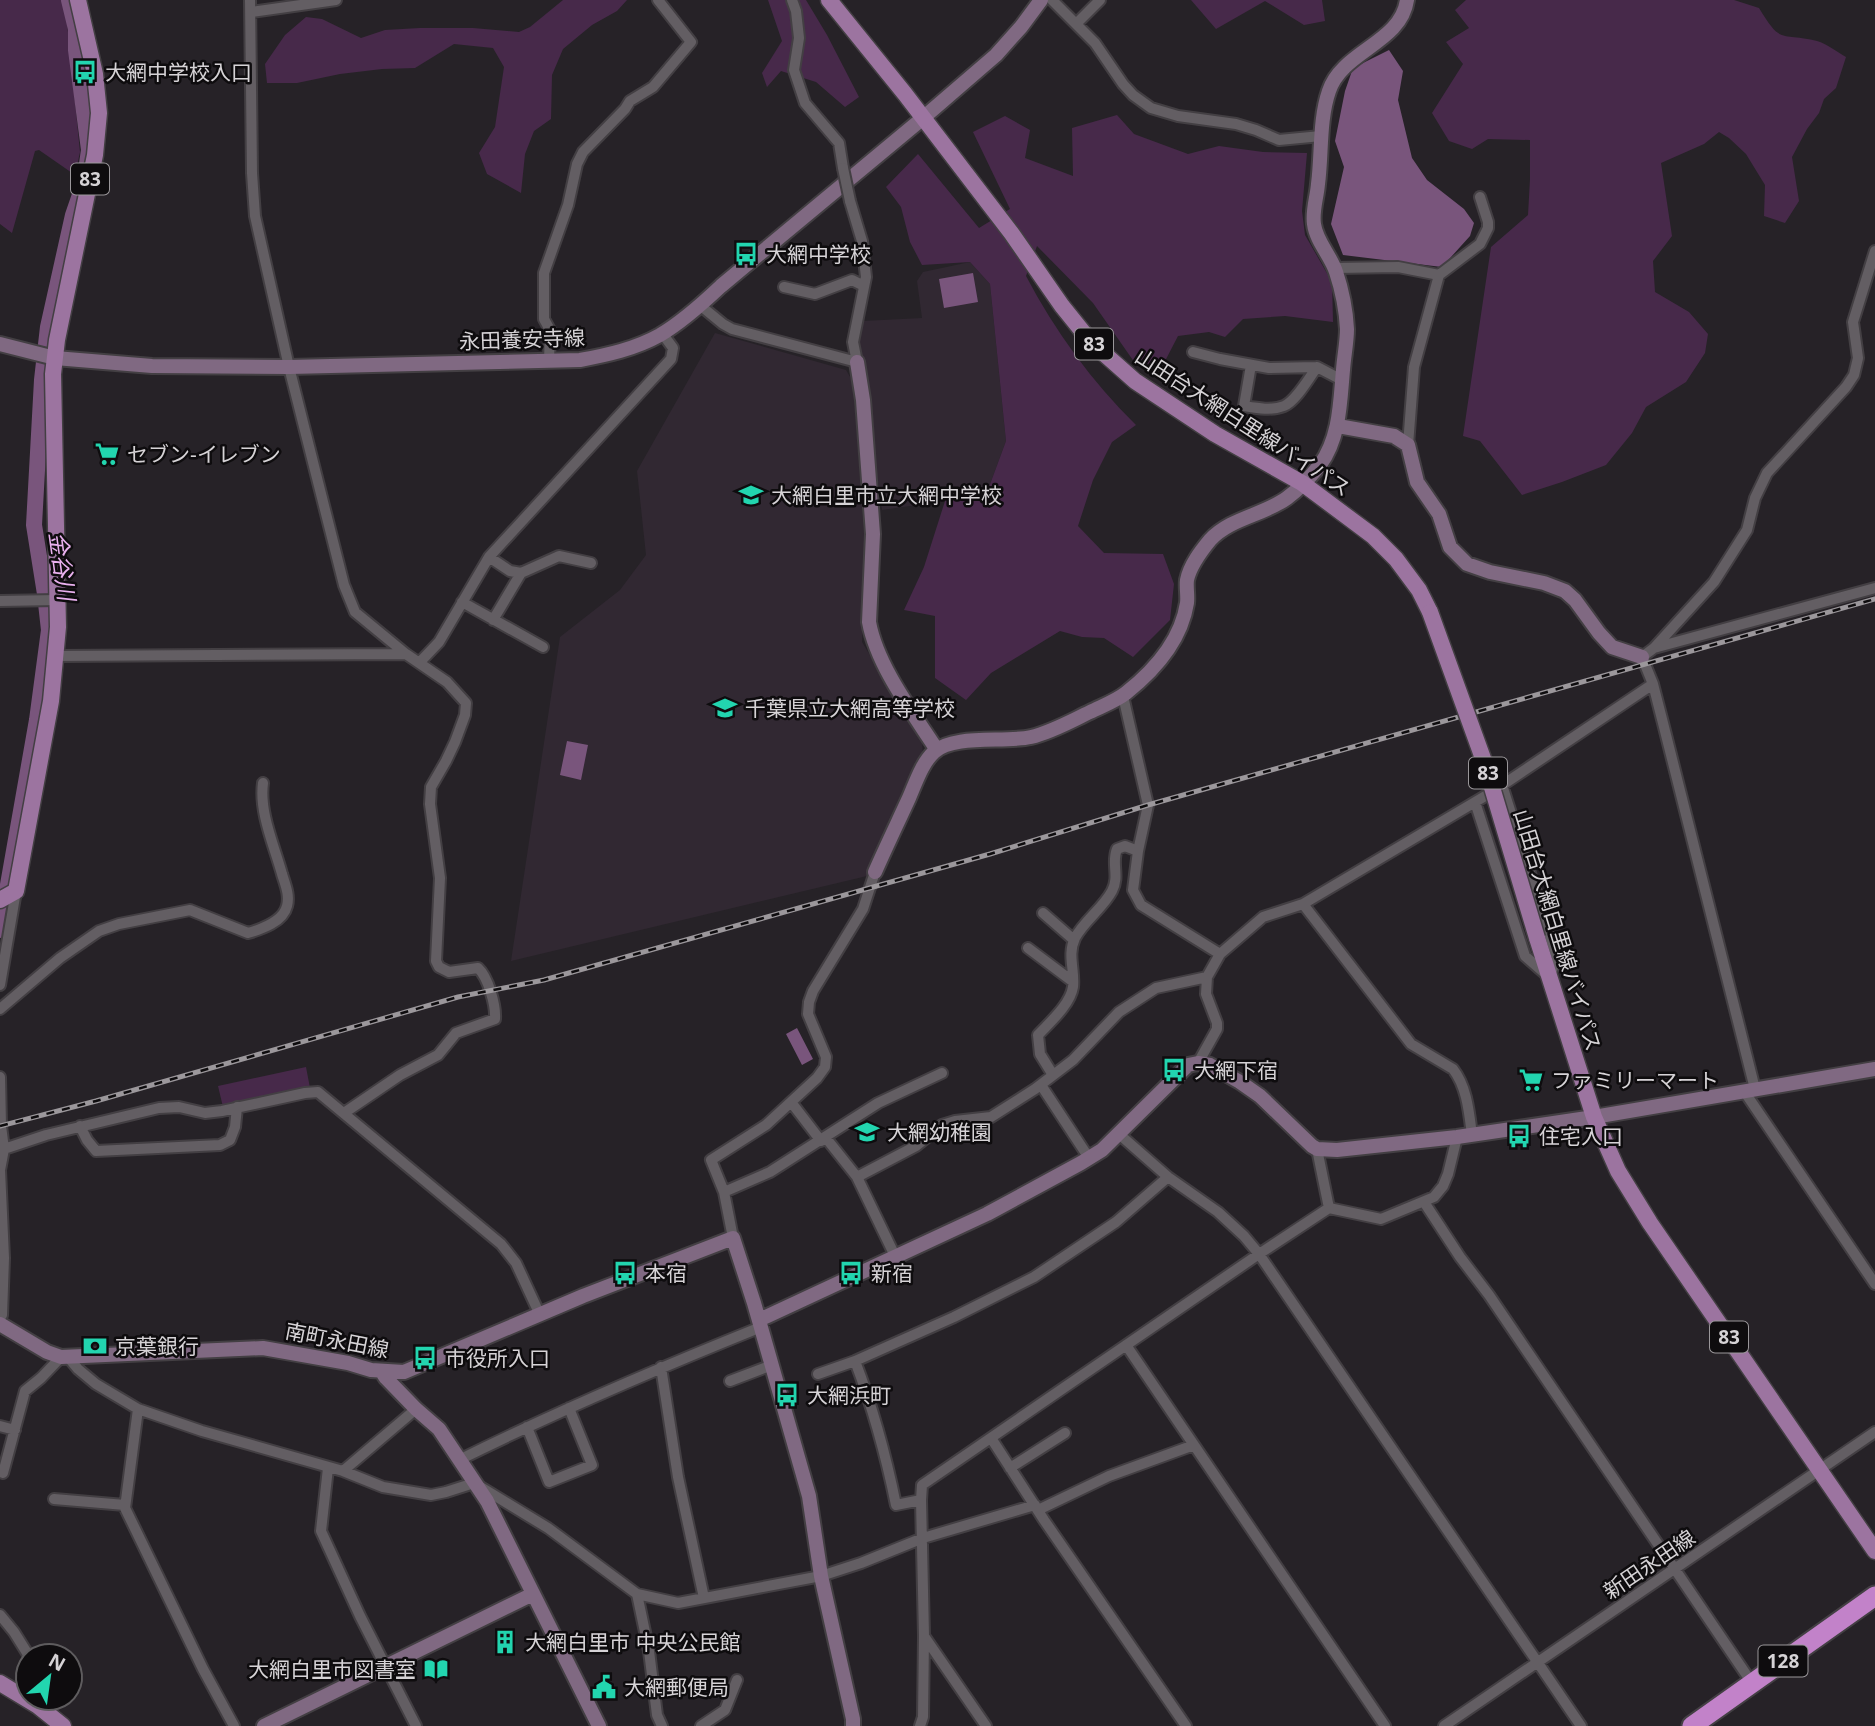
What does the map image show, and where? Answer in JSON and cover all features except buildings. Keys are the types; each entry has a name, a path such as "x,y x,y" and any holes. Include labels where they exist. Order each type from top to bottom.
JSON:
{"highway":[{"name":"128","path":"1692,1726 1875,1596"}],"main road":[{"name":"83","path":"16,891 51,701 56,656 58,627 53,426 55,358 88,192 99,114 95,74 78,0"},
{"name":"山田台大網白里線バイパス","path":"828,0 923,118 1091,342 1135,381 1203,427 1302,483 1373,536 1387,549 1419,590 1430,612 1485,764 1594,1117 1618,1171 1650,1223 1875,1551"},
{"path":"0,900 16,891"},
{"path":"49,1712 63,1726"}],"street":[{"path":"336,0 251,6 252,173 255,216 289,367 344,585 355,612 456,690 466,703 465,715 455,742 430,787 440,878 436,961 439,967 449,971 478,968 484,973 496,1009 495,1019 456,1033 438,1055 400,1076 344,1114"},
{"path":"549,361 550,330 544,319 544,274 568,205 577,164 583,152 630,101 653,87 691,42 658,0"},
{"path":"792,0 799,38 794,70 805,103 839,143 850,201 862,242 866,277 853,342 863,400 873,534 869,622 881,658 907,706 937,750"},
{"name":"永田養安寺線","path":"0,344 55,358 152,366 289,367 580,360 628,349 662,333 701,306 721,286 996,55 1041,0"},
{"path":"1052,0 1095,43 1133,95 1151,108 1178,116 1236,124 1279,140 1321,136"},
{"path":"1076,24 1100,0"},
{"path":"853,1726 821,1576 809,1496 733,1238 724,1192 710,1160 766,1125 817,1078 825,1067 826,1057 808,1014 809,1002 863,909 875,872 923,768 937,750 958,741 1006,741 1031,737 1057,728 1123,696 1148,675 1163,657 1179,630 1187,603 1187,581 1191,566 1212,538 1232,524 1287,498 1320,464 1331,446 1338,426 1347,330 1344,303 1335,268 1314,227 1321,136 1329,91 1336,78 1353,59 1397,24 1407,0"},
{"path":"1480,197 1488,228 1480,244 1439,275 1414,367 1408,445 1417,482 1438,514 1450,547 1467,564 1490,572 1544,583 1565,591 1612,647 1642,657 1653,684 1749,1090 1875,1284"},
{"path":"1642,657 1654,648 1714,582 1747,530 1755,498 1767,473 1854,375 1858,358 1853,322 1875,251"},
{"path":"1335,268 1398,267 1439,275"},
{"path":"784,287 815,294 852,280 864,286"},
{"path":"701,306 732,329 856,362"},
{"path":"420,662 439,642 489,557 671,359 673,348 662,333"},
{"path":"1194,352 1269,368 1317,367 1342,380"},
{"path":"1251,365 1244,406 1260,409 1284,406 1301,390 1317,367"},
{"path":"1338,426 1376,431 1394,436 1408,445"},
{"path":"489,557 510,571 521,573 559,556 591,563"},
{"path":"493,620 521,573"},
{"path":"1654,648 1875,588"},
{"path":"0,601 57,600"},
{"path":"462,602 543,647"},
{"path":"56,656 407,654"},
{"path":"1198,1063 1217,1029 1206,993 1207,977 1220,954 1263,918 1303,904 1475,802 1653,684"},
{"path":"1123,696 1148,805 1133,890 1141,905 1220,954"},
{"path":"0,1009 61,958 99,931 118,924 190,909 248,933 264,928 279,918 287,907 288,893 264,810 262,783"},
{"path":"1475,802 1525,957 1549,977 1557,958 1502,785"},
{"path":"1053,1075 1040,1054 1038,1035 1067,1002 1073,987 1071,954 1074,940 1113,890 1117,873 1114,858 1118,849 1125,846 1138,851"},
{"path":"0,985 16,891"},
{"path":"920,1726 923,1717 924,1636 922,1485 1329,1208 1381,1219 1434,1197 1443,1186 1465,1136 1468,1102 1458,1075 1453,1069 1411,1044 1303,904"},
{"path":"1043,913 1074,940"},
{"path":"1028,948 1072,981"},
{"path":"857,1177 916,1146 942,1125 991,1117 1041,1085 1073,1060 1119,1012 1156,988 1207,977"},
{"path":"459,1460 760,1324 987,1214 1102,1150 1188,1065 1210,1065 1240,1082 1260,1096 1317,1149 1329,1208"},
{"path":"1317,1149 1337,1150 1465,1136 1875,1069"},
{"path":"724,1192 770,1172 878,1103 942,1073"},
{"path":"0,1077 4,1149 0,1170 4,1258 0,1318"},
{"path":"1041,1085 1089,1158"},
{"path":"4,1149 80,1126 159,1108 179,1107 205,1113 318,1092 501,1244 516,1263 540,1315"},
{"path":"791,1102 857,1177 896,1258"},
{"path":"80,1126 96,1152 220,1145 230,1140 235,1128 237,1107"},
{"path":"1119,1134 1168,1177 1218,1212 1259,1254 1581,1726"},
{"path":"818,1374 855,1361 954,1317 1034,1277 1116,1222 1168,1177"},
{"path":"1424,1202 1752,1684"},
{"name":"南町永田線","path":"0,1324 47,1352 64,1357 262,1348 382,1372 404,1372 583,1296 733,1238"},
{"path":"1126,1345 1385,1726"},
{"path":"3,1473 25,1391 64,1357 96,1384 138,1409 202,1431 342,1471 383,1487 431,1495 474,1483 548,1528 637,1594 678,1603 821,1576 923,1538 1037,1507 1109,1476 1194,1445"},
{"path":"855,1361 870,1400 896,1505 921,1500"},
{"path":"730,1381 772,1365"},
{"path":"661,1367 678,1477 704,1598"},
{"path":"382,1372 416,1409 439,1429 487,1501 599,1726"},
{"path":"527,1427 549,1482 592,1465 569,1408"},
{"path":"138,1409 125,1508 184,1631 234,1726"},
{"path":"342,1471 416,1409"},
{"path":"0,1426 15,1430"},
{"name":"新田永田線","path":"1444,1726 1875,1432"},
{"path":"1010,1468 1065,1433"},
{"path":"991,1438 1186,1726"},
{"path":"328,1468 321,1531 360,1616 416,1726"},
{"path":"54,1500 125,1505"},
{"path":"264,1726 533,1594"},
{"path":"637,1594 649,1651 657,1715 662,1726"},
{"path":"0,1615 20,1642"},
{"path":"924,1636 986,1726"},
{"path":"701,1726 725,1710 737,1680"}],"shaded area":[{"path":"0,0 62,0 67,22 80,152 75,175 39,150 35,151 12,233 0,224"},
{"path":"563,0 627,0 617,11 592,25 563,49 552,75 551,119 534,131 525,154 521,193 487,174 479,153 495,127 504,67 493,48 454,44 415,68 340,74 297,83 267,83 265,64 285,35 306,17 322,19 361,38 385,30 420,28 473,28 519,32 530,27"},
{"path":"768,0 806,0 859,97 845,107 816,82 781,71 767,87 762,73 782,41"},
{"path":"1191,0 1322,0 1325,21 1304,25 1265,1 1216,29"},
{"path":"1466,0 1734,0 1759,8 1778,33 1817,41 1846,57 1836,88 1824,99 1819,113 1792,157 1799,201 1785,223 1764,216 1765,185 1746,154 1719,132 1704,144 1661,163 1672,236 1653,261 1655,292 1689,312 1708,334 1705,353 1686,382 1646,407 1632,433 1606,465 1522,495 1480,441 1463,436 1491,247 1528,215 1530,179 1530,140 1488,139 1472,149 1449,141 1432,113 1463,64 1446,42 1469,28 1455,10"},
{"path":"1389,50 1403,71 1398,100 1412,158 1427,180 1464,209 1474,223 1470,236 1442,267 1343,255 1331,224 1344,167 1335,141 1345,91 1353,68"},
{"path":"1117,115 1134,134 1188,154 1219,146 1263,152 1307,153 1302,211 1305,235 1332,282 1333,322 1285,316 1243,319 1225,337 1209,332 1178,336 1164,363 1137,366 1093,303 1037,246 1026,276 1037,296 1090,373 1136,425 1112,442 1093,480 1078,526 1104,553 1163,554 1174,584 1170,620 1133,657 1104,638 1082,637 1060,631 991,673 966,700 935,678 935,616 904,610 924,567 945,501 989,487 1006,441 990,284 970,262 922,265 910,242 901,207 886,187 918,154 979,228 1010,209 973,132 1005,116 1030,130 1025,158 1073,176 1072,128"},
{"path":"970,262 990,284 1006,441 989,487 945,501 882,510 858,341 863,321 922,318 917,281 923,272"},
{"path":"973,273 978,302 944,308 939,279"},
{"name":"千葉県立大網高等学校","path":"715,333 846,370 853,382 865,548 862,642 922,741 923,756 867,876 511,961 560,637 620,590 646,555 637,471"},
{"path":"567,741 588,745 581,780 560,775"},
{"path":"797,1028 813,1059 802,1065 786,1034"},
{"path":"306,1067 310,1088 223,1107 218,1086"}],"waterway":[{"name":"金谷川","path":"69,0 76,29 76,50 89,150 87,164"},
{"name":"金谷川","path":"0,930 37,720 49,630 34,525 42,380 48,327 73,215 83,186"}],"railway":[{"path":"0,1126 458,997 544,980 1875,599"}],"place":[{"name":"大網中学校入口","path":"85,72"},
{"name":"大網中学校","path":"746,254"},
{"name":"セブン-イレブン","path":"107,454"},
{"name":"大網白里市立大網中学校","path":"751,495"},
{"name":"千葉県立大網高等学校","path":"725,708"},
{"name":"大網下宿","path":"1174,1070"},
{"name":"ファミリーマート","path":"1531,1080"},
{"name":"大網幼稚園","path":"867,1132"},
{"name":"住宅入口","path":"1519,1136"},
{"name":"本宿","path":"625,1273"},
{"name":"新宿","path":"851,1273"},
{"name":"京葉銀行","path":"95,1346"},
{"name":"市役所入口","path":"425,1358"},
{"name":"大網浜町","path":"787,1395"},
{"name":"大網白里市 中央公民館","path":"505,1642"},
{"name":"大網白里市図書室","path":"436,1669"},
{"name":"大網郵便局","path":"604,1687"}]}
